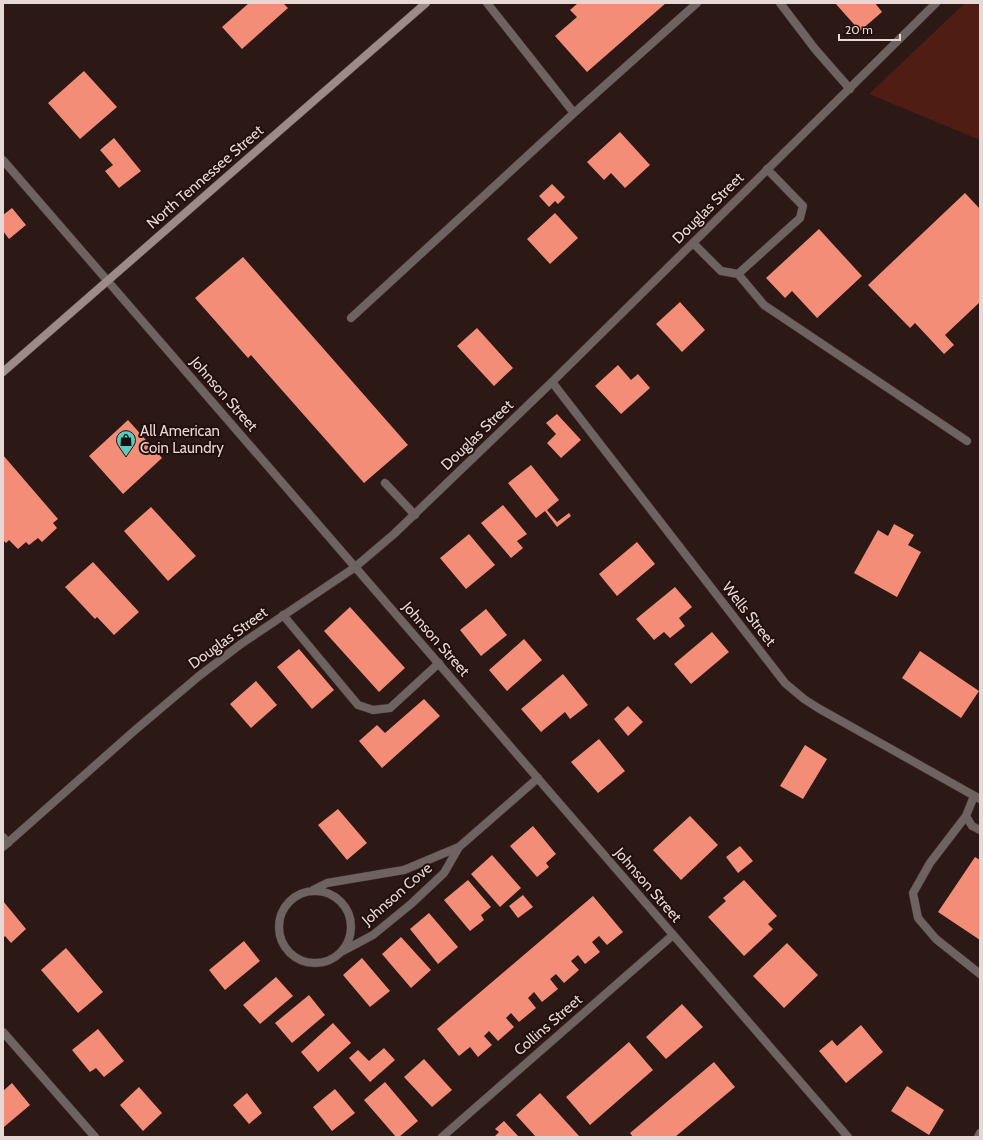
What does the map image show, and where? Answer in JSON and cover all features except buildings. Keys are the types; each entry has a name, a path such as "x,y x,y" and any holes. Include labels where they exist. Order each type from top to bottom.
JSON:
{"main road":[{"name":"North Tennessee Street","path":"3,372 426,3"}],"street":[{"path":"486,3 574,113"},
{"path":"351,318 574,113 697,3"},
{"path":"780,3 815,49 850,89"},
{"name":"Douglas Street","path":"5,842 166,703 220,660 283,615 354,568 415,515 936,3"},
{"name":"Johnson Street","path":"3,160 354,568 439,663 848,1137"},
{"path":"738,274 800,218 803,206 767,169"},
{"path":"693,243 721,271 738,274 764,305 967,441"},
{"name":"Wells Street","path":"552,382 785,683 813,705 977,798"},
{"path":"385,483 415,515"},
{"path":"283,615 358,705 373,710 390,708 439,663"},
{"name":"Johnson Cove","path":"459,847 444,873 412,904 373,935 343,951 332,960 318,963 304,961 291,954 283,943 279,929 281,915 288,902 299,894 313,890 327,883 404,870 459,847 538,778"},
{"path":"977,798 966,816 930,863 913,893 918,918 936,939 980,974"},
{"path":"966,816 972,826 980,830"},
{"name":"Johnson Cove","path":"313,890 327,892 340,899 348,910 352,924 350,939 343,951"},
{"name":"Collins Street","path":"442,1137 673,935"},
{"path":"3,1032 95,1137"},
{"path":"978,1137 980,1133"}],"shaded area":[{"path":"965,3 980,3 980,140 869,94"}],"place":[{"name":"All American Coin Laundry","path":"126,457"}]}
